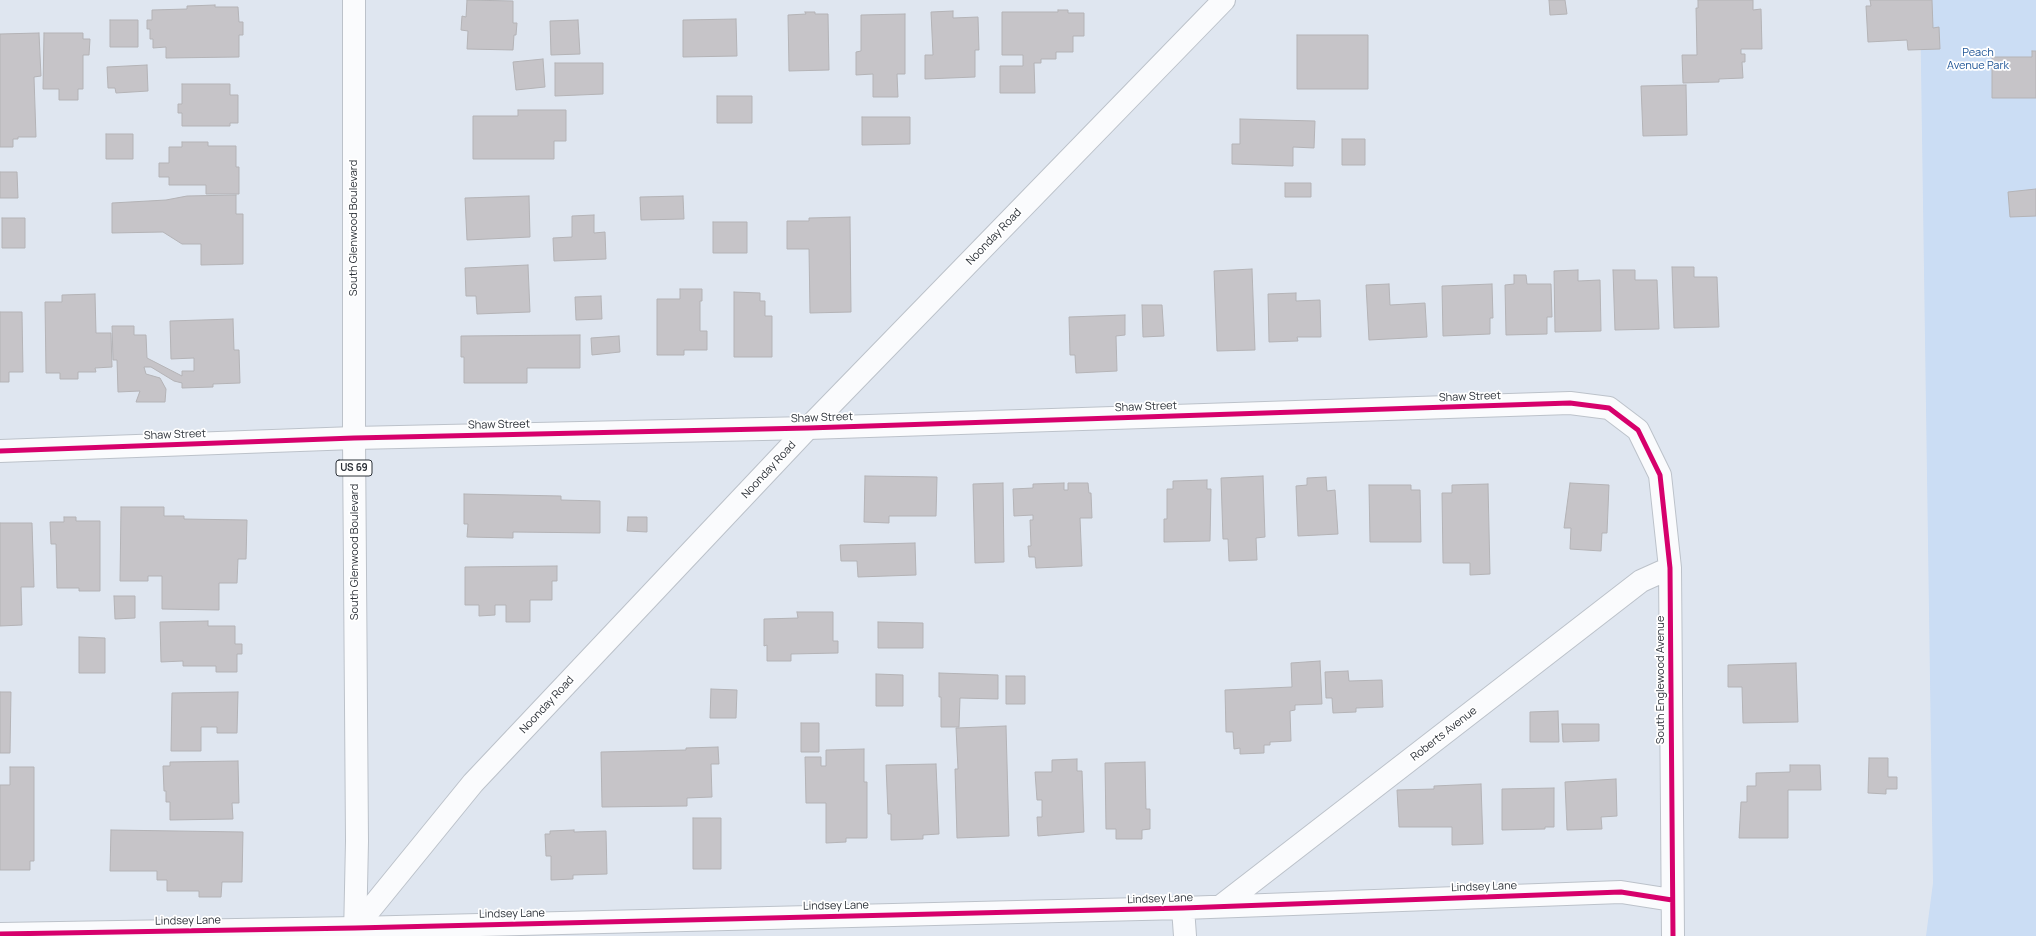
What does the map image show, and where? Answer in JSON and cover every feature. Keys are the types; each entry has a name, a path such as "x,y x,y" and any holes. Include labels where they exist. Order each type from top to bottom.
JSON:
{"street":[{"name":"South Glenwood Boulevard","path":"352,933 357,841 354,438 354,0"},
{"name":"Noonday Road","path":"352,933 473,783 808,428 1224,0"},
{"name":"Shaw Street","path":"0,451 354,438 808,428 1570,403 1609,408 1638,430"},
{"name":"South Englewood Avenue","path":"1638,430 1660,475 1670,568 1673,936"},
{"name":"Roberts Avenue","path":"1221,906 1642,581 1670,568"},
{"name":"Lindsey Lane","path":"0,934 352,933 698,928 1221,906 1621,892 1672,900"},
{"path":"1183,908 1185,936"}],"green space":[{"name":"Peach Avenue Park","path":"1920,0 2036,0 2036,936 1926,936 1933,883"}],"building":[{"path":"467,0 513,1 513,23 517,23 516,35 514,35 513,50 467,49 468,31 461,30 462,16 466,17"},
{"path":"1549,0 1565,0 1567,14 1550,15"},
{"path":"1698,0 1753,0 1753,10 1761,9 1762,49 1741,49 1741,54 1745,54 1745,62 1742,62 1743,78 1719,79 1719,82 1683,83 1682,55 1697,55 1696,8 1698,8"},
{"path":"1870,0 1932,0 1933,28 1939,27 1940,49 1908,50 1907,40 1868,42 1866,6 1871,6"},
{"path":"215,5 215,7 238,7 239,22 243,22 243,35 239,35 239,57 166,58 166,47 153,48 153,39 150,39 150,29 147,29 147,20 152,20 152,10 187,9 187,6"},
{"path":"1058,10 1068,10 1068,13 1084,13 1084,36 1073,36 1073,52 1056,52 1056,59 1041,59 1041,63 1034,63 1035,93 1000,93 1000,66 1023,66 1023,55 1002,55 1002,12 1058,12"},
{"path":"953,11 953,18 978,17 979,50 975,50 975,77 925,79 925,55 933,55 931,12"},
{"path":"805,12 828,14 829,70 789,71 788,15 806,14"},
{"path":"905,14 905,74 897,74 898,97 873,97 873,74 856,75 856,52 861,51 861,15"},
{"path":"736,19 737,56 683,57 683,20"},
{"path":"110,20 138,20 138,47 110,47"},
{"path":"578,20 580,54 551,55 550,21"},
{"path":"39,33 41,76 34,77 36,137 18,137 18,139 13,139 13,147 0,147 0,34"},
{"path":"44,33 83,33 83,39 90,39 89,55 83,55 83,89 78,89 78,100 59,100 59,89 43,89"},
{"path":"1297,35 1368,35 1368,89 1297,89"},
{"path":"2032,51 2036,51 2036,98 1992,98 1992,57 2032,57"},
{"path":"543,59 545,87 516,90 513,62"},
{"path":"555,63 603,63 603,94 555,96"},
{"path":"147,65 148,91 116,93 115,88 108,88 107,67"},
{"path":"182,84 230,84 230,95 238,95 238,123 230,123 230,126 182,126 182,113 178,113 178,104 182,104"},
{"path":"1686,85 1687,135 1643,136 1641,86"},
{"path":"717,96 752,96 752,123 717,123"},
{"path":"518,110 566,110 566,141 554,141 554,159 473,159 473,116 518,116"},
{"path":"862,117 910,117 910,144 862,145"},
{"path":"1240,119 1315,121 1314,148 1293,147 1293,166 1232,164 1232,144 1240,144"},
{"path":"106,134 133,134 133,159 106,159"},
{"path":"1342,139 1365,139 1365,165 1342,165"},
{"path":"182,142 208,142 208,146 236,146 236,167 239,167 239,194 206,194 206,185 169,185 169,177 159,177 159,163 169,163 169,147 182,147"},
{"path":"0,172 17,172 18,198 0,198"},
{"path":"1285,183 1311,183 1311,197 1285,197"},
{"path":"2036,189 2036,216 2010,217 2008,192"},
{"path":"236,195 236,214 243,214 243,264 201,265 201,244 182,244 163,232 112,233 112,203 166,200 187,196"},
{"path":"529,196 530,237 467,240 465,198"},
{"path":"683,196 684,219 641,220 640,197"},
{"path":"594,215 594,233 605,232 606,259 554,261 553,238 572,237 572,216"},
{"path":"850,217 851,312 810,313 809,249 787,249 787,221 809,221 809,218"},
{"path":"2,218 25,218 25,248 2,248"},
{"path":"713,222 747,222 747,253 713,253"},
{"path":"528,265 530,312 477,314 476,296 466,296 465,268"},
{"path":"1672,267 1694,267 1694,277 1717,277 1719,327 1674,328"},
{"path":"1252,269 1255,350 1217,351 1214,271"},
{"path":"1578,270 1578,281 1600,280 1601,331 1555,332 1554,271"},
{"path":"1613,270 1635,270 1635,280 1657,280 1659,329 1615,330"},
{"path":"1514,275 1526,275 1527,284 1551,284 1552,317 1547,317 1547,334 1506,335 1505,285 1514,284"},
{"path":"1389,284 1390,305 1425,303 1427,337 1369,340 1366,285"},
{"path":"1492,284 1493,318 1490,318 1490,334 1443,336 1442,286"},
{"path":"680,289 702,289 702,301 700,301 700,331 707,331 707,350 684,350 684,355 657,355 657,299 680,299"},
{"path":"734,292 760,293 760,301 765,301 765,316 772,316 772,357 734,357"},
{"path":"1296,293 1296,301 1320,300 1321,337 1297,337 1298,341 1269,342 1268,294"},
{"path":"95,294 96,333 111,333 112,367 95,368 96,372 78,372 78,379 60,379 60,373 46,373 45,302 62,302 62,295"},
{"path":"601,296 602,319 576,320 575,297"},
{"path":"1142,305 1162,305 1164,336 1143,337"},
{"path":"0,312 22,312 23,372 9,372 9,382 0,382"},
{"path":"1125,315 1125,335 1116,336 1117,371 1076,373 1075,355 1070,355 1069,317"},
{"path":"233,319 234,350 239,350 240,383 213,384 213,387 182,388 182,383 174,381 151,367 144,367 146,374 160,378 166,389 165,402 136,402 140,391 118,392 117,360 113,360 112,326 134,326 134,335 146,335 147,358 182,376 182,371 194,371 194,358 171,359 170,321"},
{"path":"580,335 580,368 527,368 527,383 464,383 464,357 461,357 461,336"},
{"path":"619,336 620,352 592,355 591,338"},
{"path":"865,476 937,477 936,516 889,516 889,523 864,522"},
{"path":"1263,476 1265,537 1256,538 1257,560 1229,561 1228,539 1223,539 1221,478"},
{"path":"1326,477 1327,491 1335,490 1338,534 1298,536 1296,486 1307,485 1307,478"},
{"path":"1207,480 1207,489 1211,489 1210,541 1164,542 1164,519 1167,519 1167,489 1173,489 1173,481"},
{"path":"1003,483 1004,562 975,563 973,484"},
{"path":"1064,483 1064,490 1068,490 1068,483 1088,483 1089,493 1091,493 1092,518 1080,518 1082,566 1036,568 1035,557 1029,557 1028,546 1031,546 1030,520 1033,520 1033,515 1014,516 1013,489 1033,488 1033,484"},
{"path":"1570,483 1609,485 1607,533 1602,533 1601,551 1570,549 1571,528 1564,528"},
{"path":"1488,484 1490,574 1470,575 1470,563 1443,563 1442,493 1452,493 1452,485"},
{"path":"1369,485 1411,485 1411,490 1420,490 1421,542 1370,542"},
{"path":"464,494 561,496 561,500 600,501 600,533 513,532 513,538 467,537 468,524 464,524"},
{"path":"121,507 164,507 164,516 184,516 184,519 247,520 246,559 238,559 237,583 219,583 219,610 162,609 162,576 148,576 148,581 120,581"},
{"path":"64,517 76,517 76,521 100,521 100,591 79,591 79,588 57,588 56,544 51,544 50,522 64,522"},
{"path":"628,517 647,517 647,532 627,531"},
{"path":"0,523 32,523 34,587 21,587 22,625 0,626"},
{"path":"915,543 916,575 858,577 857,561 841,561 840,545"},
{"path":"557,566 557,581 552,581 552,600 530,600 530,622 506,622 506,605 495,605 495,615 479,616 479,605 465,605 465,567"},
{"path":"114,596 135,596 135,618 115,619"},
{"path":"797,612 833,612 833,641 838,641 838,653 791,654 791,661 767,661 767,645 764,646 764,619 798,618"},
{"path":"208,621 208,626 235,626 235,644 242,644 242,654 237,654 237,672 216,672 216,666 183,666 183,661 161,662 160,622"},
{"path":"878,622 923,623 923,648 878,648"},
{"path":"79,637 105,638 105,673 79,673"},
{"path":"1320,661 1322,704 1295,705 1295,710 1290,711 1291,741 1270,742 1270,745 1264,745 1264,753 1240,754 1240,748 1234,749 1233,732 1226,732 1225,690 1292,687 1291,663"},
{"path":"1796,663 1798,722 1743,723 1742,687 1728,687 1728,665"},
{"path":"1348,671 1349,681 1382,680 1383,707 1356,708 1356,712 1333,713 1332,698 1326,698 1325,672"},
{"path":"939,673 998,675 998,699 960,698 959,727 941,727"},
{"path":"876,674 903,675 903,706 876,706"},
{"path":"1006,676 1025,676 1025,704 1006,704"},
{"path":"711,689 737,690 736,718 710,718"},
{"path":"0,692 11,692 10,753 0,753"},
{"path":"238,692 237,733 217,733 217,727 201,727 201,751 171,751 172,693"},
{"path":"1558,711 1559,742 1530,742 1530,712"},
{"path":"801,723 819,723 819,752 801,752"},
{"path":"1562,724 1599,724 1599,741 1563,742"},
{"path":"1006,726 1009,836 957,838 955,769 958,769 956,728"},
{"path":"718,747 719,764 711,764 712,797 687,798 687,806 602,807 601,752 686,750 686,748"},
{"path":"864,749 864,782 867,782 867,838 846,838 846,842 826,843 826,803 806,803 805,757 821,757 821,766 826,766 826,750"},
{"path":"1869,758 1888,758 1888,777 1897,777 1897,789 1886,789 1886,794 1868,793"},
{"path":"1077,759 1077,771 1082,771 1084,832 1038,836 1037,817 1042,817 1042,800 1037,800 1035,772 1052,772 1052,760"},
{"path":"238,761 239,803 232,803 233,819 170,820 170,802 166,802 163,766 170,766 170,762"},
{"path":"1145,762 1146,809 1150,809 1150,829 1142,830 1142,839 1116,839 1116,829 1106,829 1105,763"},
{"path":"936,764 939,834 923,835 923,839 891,840 891,814 888,814 886,765"},
{"path":"1790,765 1820,765 1821,790 1788,790 1788,838 1739,838 1741,802 1747,802 1747,786 1756,786 1756,773 1790,772"},
{"path":"10,767 34,767 34,861 30,861 30,870 0,870 0,785 10,785"},
{"path":"1616,779 1617,816 1601,817 1602,829 1567,830 1565,782"},
{"path":"1481,784 1483,844 1452,845 1452,827 1399,827 1397,790 1434,789 1434,786"},
{"path":"1554,788 1554,827 1545,827 1545,829 1502,830 1502,789"},
{"path":"693,818 721,818 721,869 693,869"},
{"path":"111,830 243,832 242,882 222,882 221,897 199,897 199,891 167,891 167,880 157,880 157,871 110,871"},
{"path":"574,830 574,832 606,831 607,874 573,875 573,879 551,880 551,856 546,856 545,834 550,834 550,831"}],"cycle path":[{"path":"0,451 354,438 808,428 1570,403 1609,408 1638,430 1660,475 1670,568 1673,936"},
{"path":"0,934 355,928 1183,908 1621,892 1672,900"}]}
